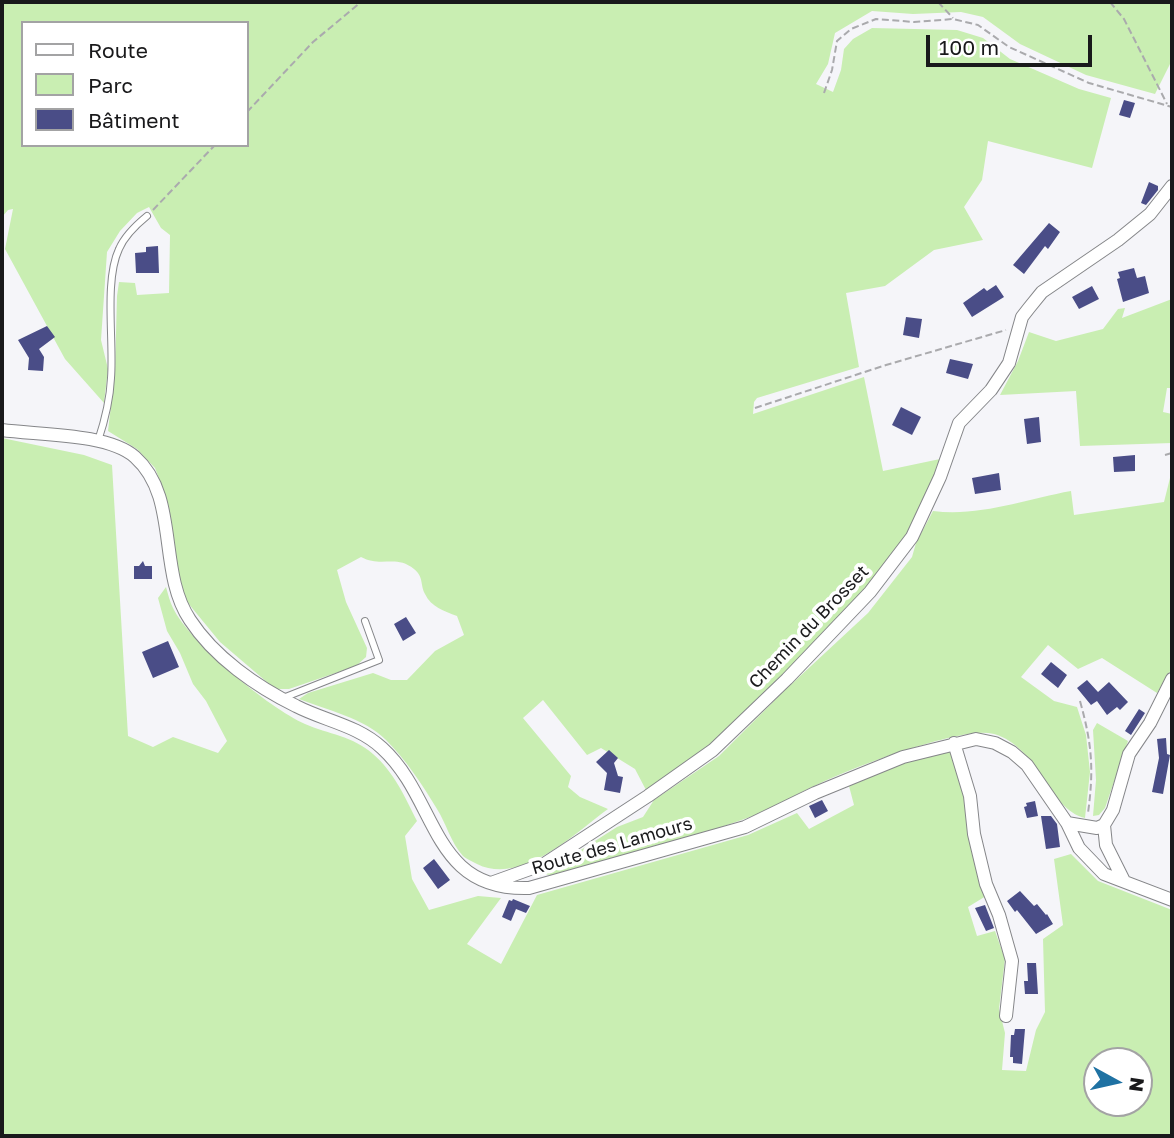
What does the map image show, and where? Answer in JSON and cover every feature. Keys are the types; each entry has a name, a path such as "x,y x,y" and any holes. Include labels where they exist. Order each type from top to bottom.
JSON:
{"street":[{"name":"Chemin du Brosset","path":"488,884 544,864 713,750 787,679 870,592 912,537 940,477 959,423 991,390 1009,363 1022,317 1042,292 1118,240 1150,214 1172,186"},
{"name":"Route des Lamours","path":"2,430 98,441 117,445 133,455 145,467 156,485 179,602 191,622 238,670 298,707 357,730 380,746 404,773 449,853 472,877 488,884 508,889 529,888 745,827 815,793 903,757 976,739 995,743 1012,752 1027,765 1067,823 1080,848 1104,874 1172,900"},
{"path":"1067,823 1097,828 1104,825 1113,810 1129,754 1150,723 1172,679"},
{"path":"954,743 970,796 974,834 986,884 999,915 1012,961 1006,1016"},
{"path":"1104,825 1106,845 1124,881"}],"lane":[{"path":"98,441 107,414 111,377 111,299 114,268 119,249 133,228 147,216"},
{"path":"282,698 379,660 365,621"}],"path":[{"path":"248,111 313,42 361,2"},
{"path":"938,2 953,19"},
{"path":"1110,2 1124,19 1168,106"},
{"path":"824,93 832,70 837,41 851,29 876,19 914,22 953,19 978,25 1009,47 1089,83 1172,107"},
{"path":"147,216 213,147"},
{"path":"755,408 1021,325"},
{"path":"1165,455 1172,453"},
{"path":"1080,701 1090,736 1093,777 1086,826"}],"green space":[{"path":"2,2 1172,2 1172,60 1155,94 1086,75 1020,44 983,17 961,12 913,14 872,11 835,33 828,64 816,84 833,92 841,70 844,49 853,39 872,28 957,30 983,38 1010,59 1079,89 1111,98 1092,168 988,141 982,180 964,207 983,240 934,250 885,286 846,293 859,367 757,398 753,414 864,377 883,471 940,459 932,487 918,514 901,542 860,594 764,695 701,753 646,790 635,769 601,748 587,755 543,700 523,718 571,776 568,787 580,797 608,809 546,854 511,868 494,869 463,856 420,781 377,732 356,720 299,699 308,693 373,673 391,680 407,680 435,651 464,635 457,616 431,602 414,569 401,562 376,561 361,557 337,570 346,602 367,648 366,657 356,666 289,689 275,689 220,642 183,597 166,497 155,468 137,449 108,431 115,371 119,282 135,283 137,295 169,293 170,235 161,228 149,207 137,213 120,231 107,252 101,340 108,369 104,403 65,359 5,249 13,209 8,210 2,217"},
{"path":"1172,299 1172,388 1167,388 1163,412 1172,414 1172,443 1080,446 1076,391 1000,395 1018,361 1029,332 1056,341 1103,329 1118,309 1125,308 1122,318"},
{"path":"2,438 84,455 112,465 128,736 153,747 173,737 218,753 227,741 206,701 193,684 167,631 158,598 166,587 172,606 182,622 232,673 290,716 357,743 380,761 398,785 417,821 405,836 412,879 429,910 478,896 501,898 467,944 501,964 537,895 748,835 797,813 809,829 854,805 849,786 905,763 952,751 965,796 979,881 986,896 968,907 977,936 995,931 1005,959 999,1009 1005,1033 1002,1070 1026,1071 1036,1030 1045,1012 1043,939 1063,925 1054,859 1071,854 1098,881 1172,910 1172,1136 2,1136"},
{"path":"1172,470 1172,668 1157,693 1102,658 1078,669 1048,645 1021,677 1054,701 1077,707 1086,735 1090,772 1085,818 1062,803 1022,751 1009,741 994,734 972,733 873,761 726,826 551,875 543,874 617,827 643,817 654,800 719,756 868,613 912,557 916,543 933,511 968,512 1071,491 1074,515 1164,502"},
{"path":"1097,723 1128,741 1105,808 1099,815 1093,816 1096,780 1093,730"}],"building":[{"path":"1124,100 1135,103 1130,118 1119,115"},
{"path":"1149,182 1158,186 1158,190 1146,205 1141,203"},
{"path":"1049,223 1060,232 1048,249 1045,246 1024,274 1013,265"},
{"path":"158,246 159,273 136,273 135,253 146,252 146,247"},
{"path":"1134,268 1137,278 1145,276 1149,293 1123,302 1117,279 1120,278 1118,272"},
{"path":"996,285 1004,297 972,317 963,303 984,288 987,291"},
{"path":"1092,286 1099,299 1079,309 1072,297"},
{"path":"906,317 922,319 919,338 903,335"},
{"path":"47,326 55,337 39,349 44,357 43,371 28,370 29,358 18,340"},
{"path":"950,359 973,364 968,379 946,373"},
{"path":"901,407 921,417 912,435 892,425"},
{"path":"1039,417 1041,442 1027,444 1024,419"},
{"path":"1135,455 1135,471 1114,472 1113,457"},
{"path":"999,473 1001,490 975,494 972,478"},
{"path":"143,561 145,566 152,566 152,579 134,579 134,566 139,566"},
{"path":"406,617 416,633 403,641 394,624"},
{"path":"168,641 179,667 153,678 142,652"},
{"path":"1051,662 1067,675 1058,688 1041,674"},
{"path":"1087,680 1098,692 1109,682 1128,702 1120,710 1117,707 1107,715 1097,701 1091,705 1077,688"},
{"path":"1139,709 1145,713 1131,735 1125,731"},
{"path":"1166,738 1167,754 1170,755 1163,794 1152,792 1159,758 1157,739"},
{"path":"609,750 618,758 614,763 618,776 623,777 620,793 604,790 607,773 596,762"},
{"path":"822,800 828,811 815,818 809,806"},
{"path":"1035,801 1038,816 1027,818 1024,807 1027,806 1026,803"},
{"path":"1041,816 1051,816 1057,824 1060,847 1046,849"},
{"path":"434,859 450,880 438,889 423,868"},
{"path":"1020,891 1034,906 1037,904 1047,914 1053,924 1036,934 1007,901"},
{"path":"509,900 530,906 526,913 516,909 511,921 502,917"},
{"path":"985,905 994,928 986,931 975,908"},
{"path":"1027,963 1036,963 1038,994 1025,994 1024,981 1028,981"},
{"path":"1015,1029 1025,1029 1022,1064 1013,1063 1013,1057 1010,1057 1011,1035 1014,1035"}]}
